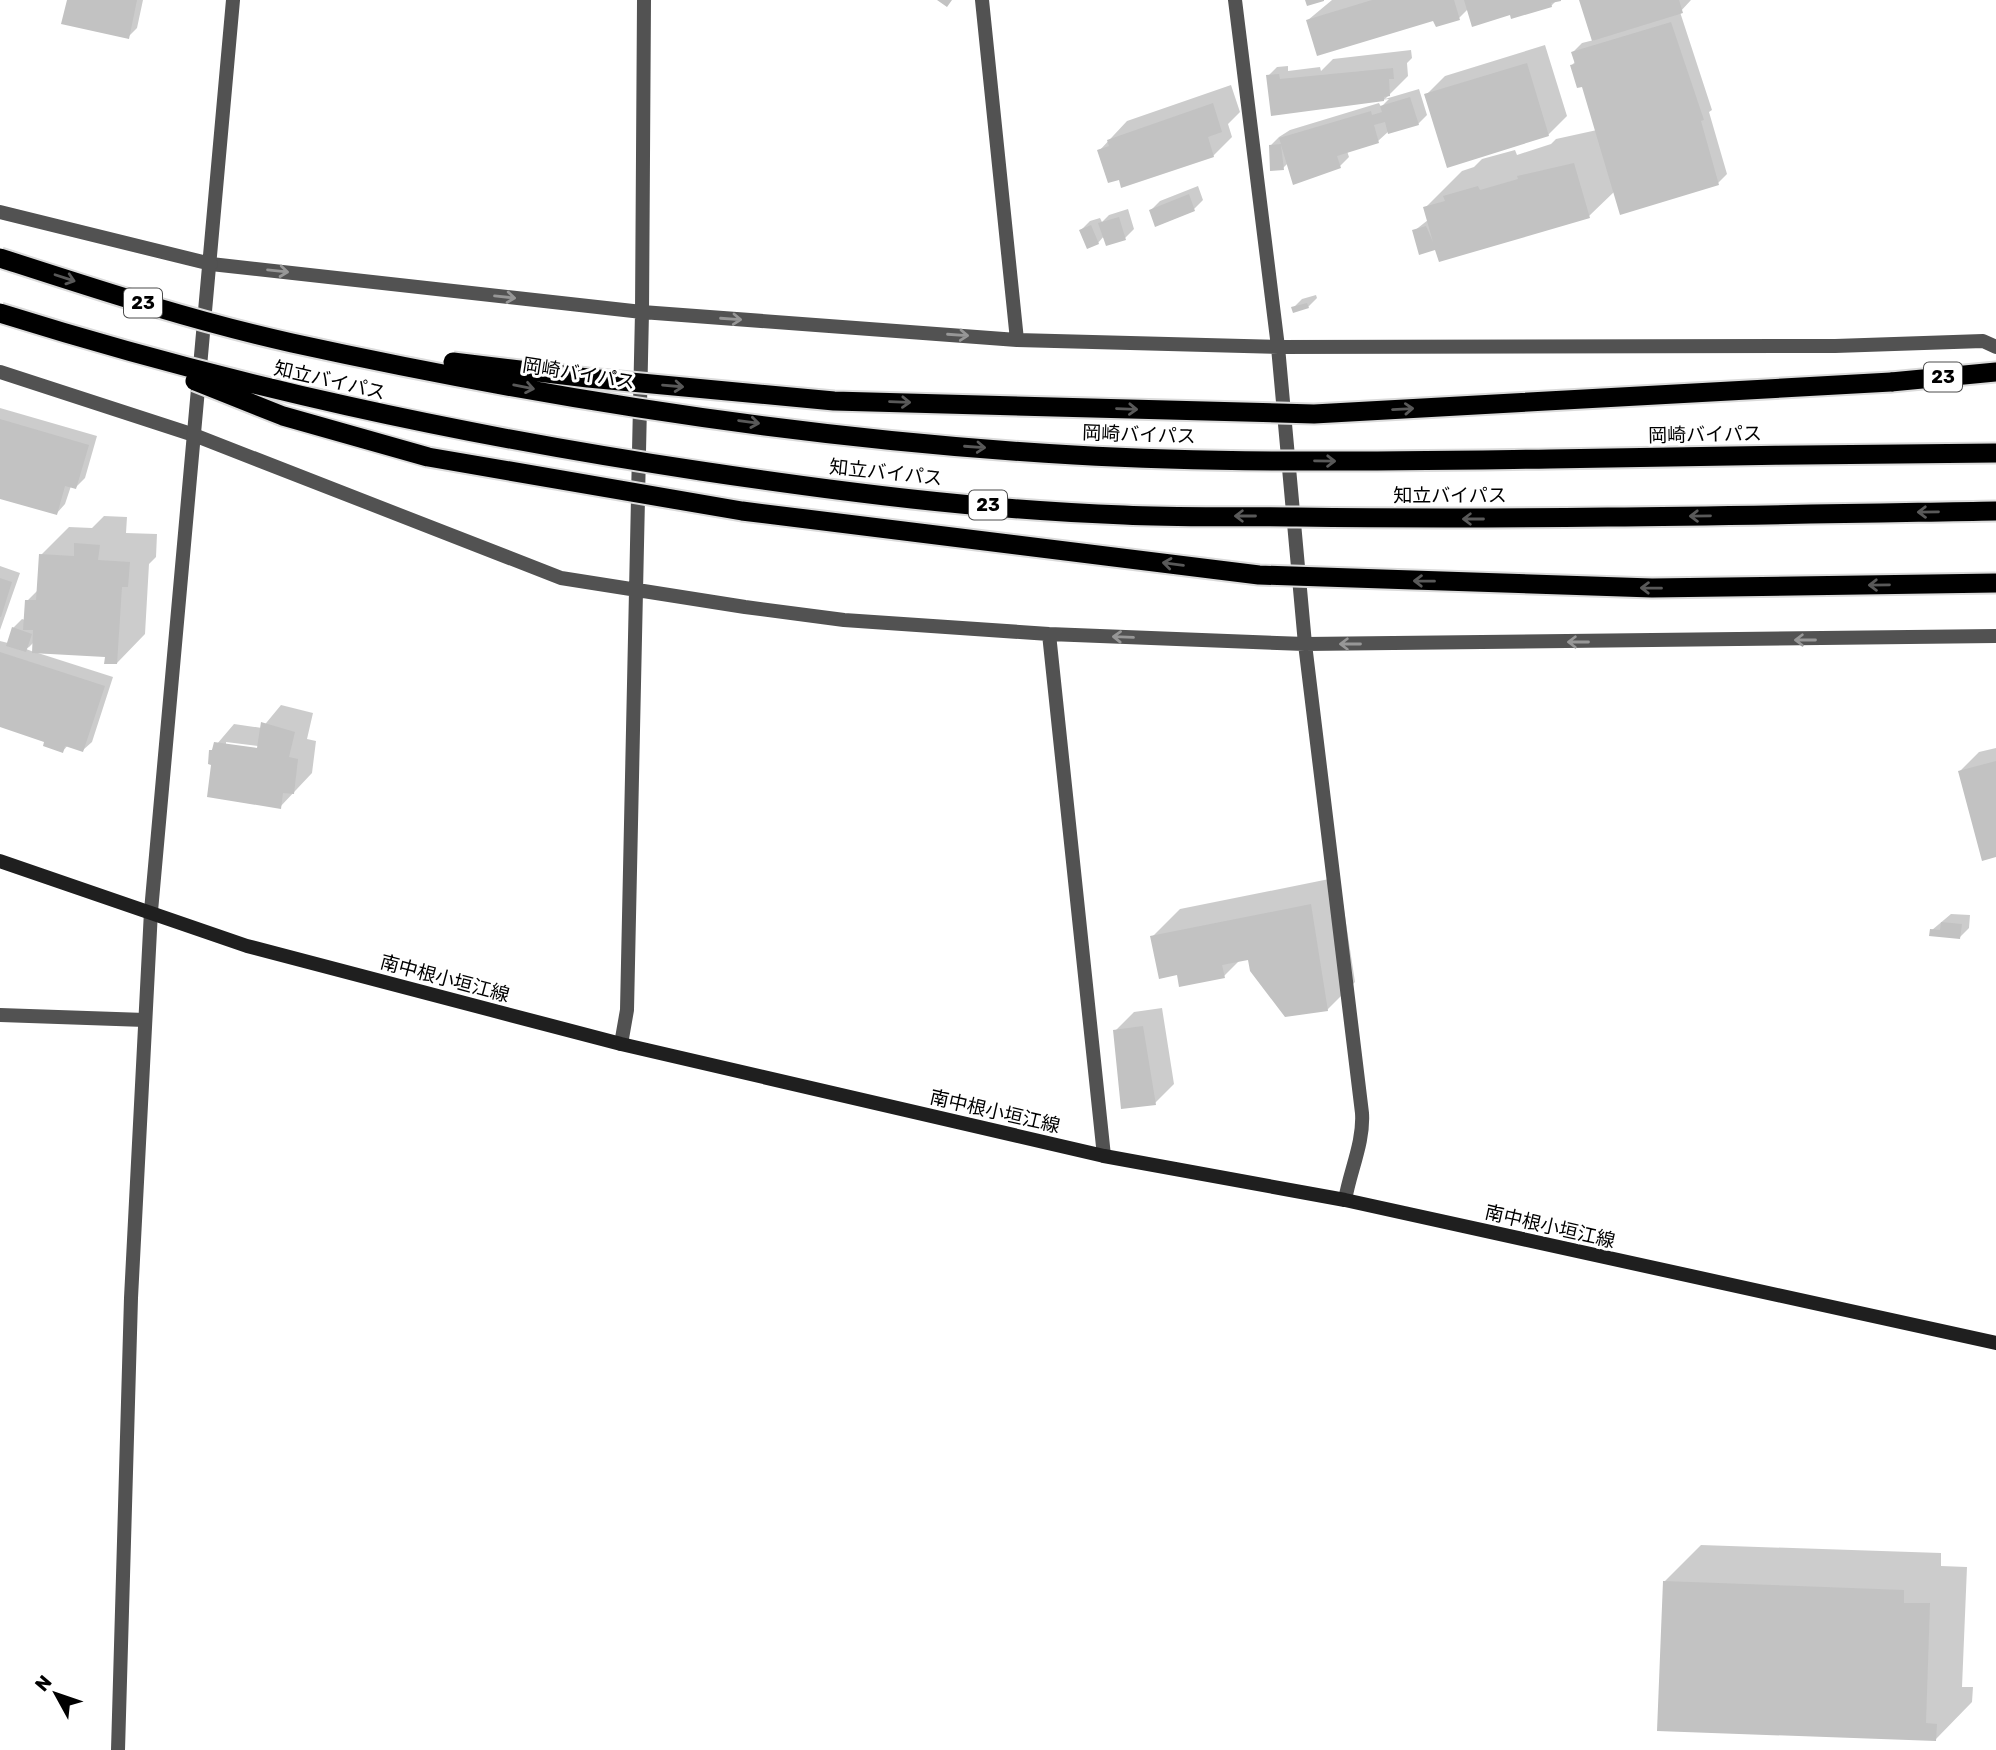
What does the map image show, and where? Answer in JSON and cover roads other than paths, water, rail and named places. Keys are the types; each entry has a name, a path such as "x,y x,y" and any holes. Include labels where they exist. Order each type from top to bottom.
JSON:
{"highway":[{"name":"知立バイパス","path":"0,257 126,298 289,342"},
{"name":"知立バイパス","path":"0,313 120,350 293,396 576,452 840,492 1124,516 1458,519 1996,511"},
{"name":"23","path":"289,342 588,378 834,401 1314,414 1891,382 1996,372"},
{"name":"岡崎バイパス","path":"289,342 569,396 840,436 1070,455 1366,461 1996,453"},
{"name":"23","path":"120,350 283,416 428,457 756,513 1259,575 1652,588 1996,583"}],"main road":[{"name":"南中根小垣江線","path":"0,861 247,946 621,1044 1104,1156 1345,1200 1996,1343"}],"street":[{"path":"118,1750 131,1298 151,911 233,0"},
{"path":"621,1044 627,1010 642,312 644,0"},
{"path":"982,0 1017,340"},
{"path":"1235,0 1278,347 1305,644 1362,1121 1345,1200"},
{"path":"0,212 211,264 642,312 1017,340 1278,347 1835,346 1983,341 1996,347"},
{"path":"0,372 194,435 561,579 636,592 844,620 1049,634 1305,644 1996,636"},
{"path":"1049,634 1104,1156"},
{"path":"0,1016 145,1020"}]}
